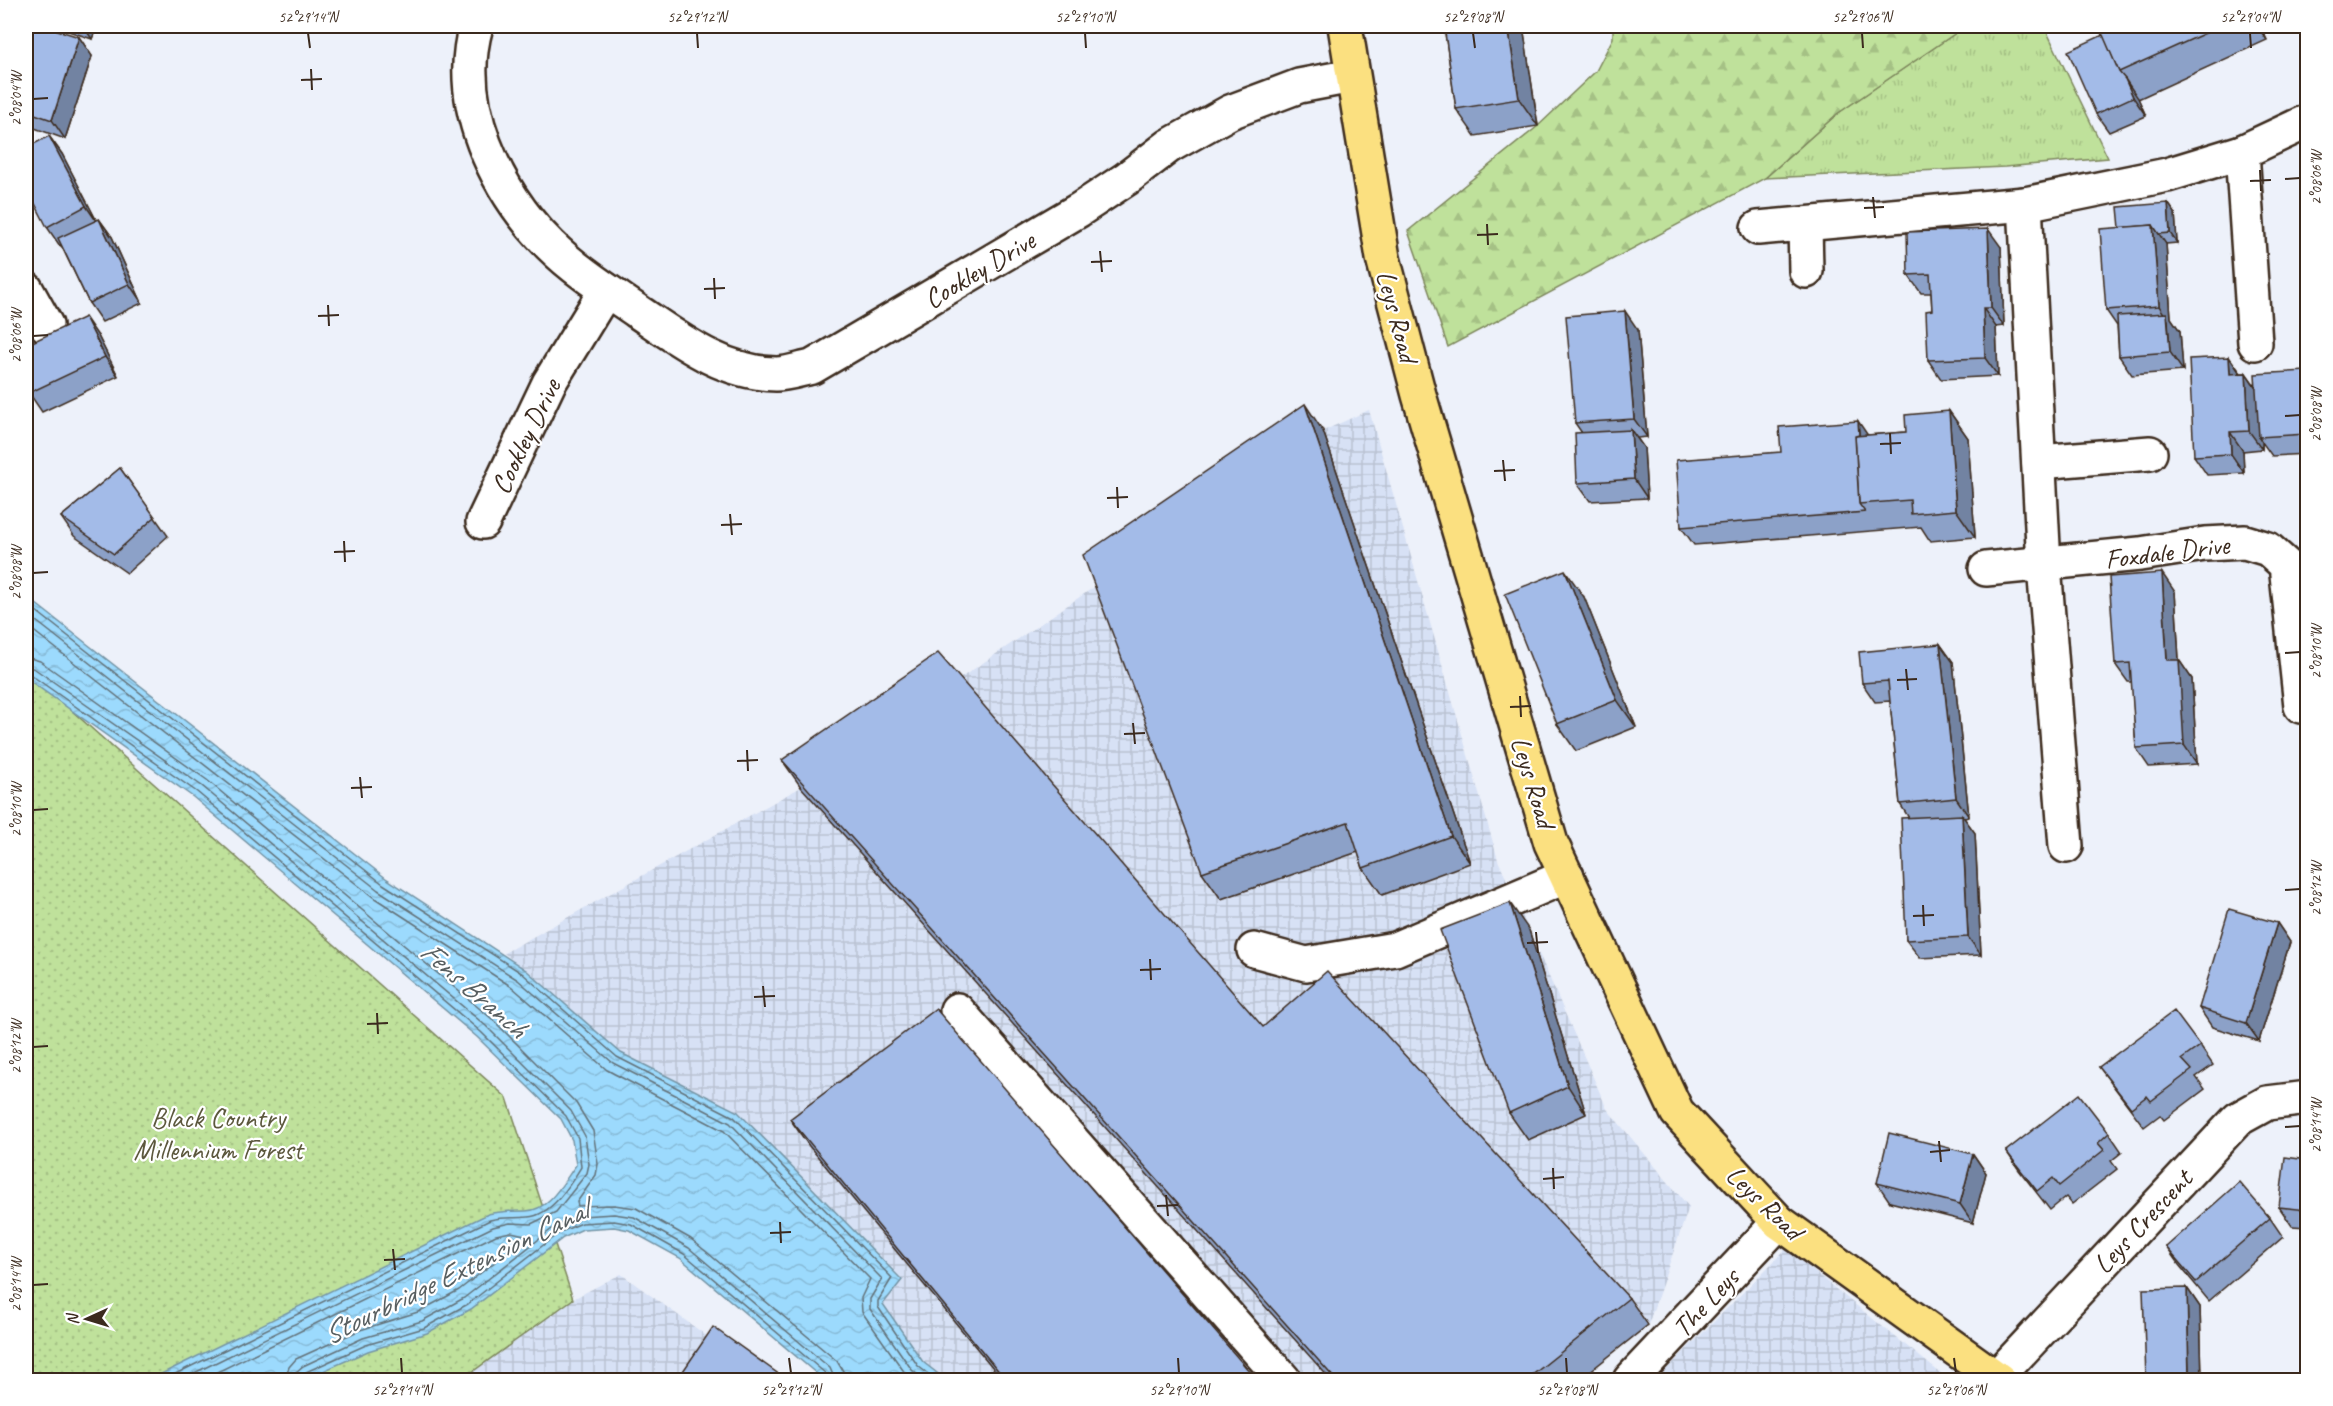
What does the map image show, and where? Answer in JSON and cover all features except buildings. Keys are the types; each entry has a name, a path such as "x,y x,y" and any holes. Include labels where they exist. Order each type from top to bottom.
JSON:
{"main road":[{"name":"Leys Road","path":"1345,26 1383,258 1412,366 1551,843 1677,1112 1779,1222 1997,1379"}],"street":[{"name":"Cookley Drive","path":"476,26 469,51 472,102 488,156 509,194 550,245 606,290 701,354 741,369 778,374 812,367 1079,210 1126,179 1169,146 1230,112 1299,86 1352,76"},
{"path":"1758,228 2025,204 2167,175 2242,152 2307,121"},
{"path":"2242,152 2255,344"},
{"path":"2025,204 2044,565 2066,846"},
{"path":"1805,225 1806,271"},
{"path":"26,289 46,325"},
{"name":"Cookley Drive","path":"483,522 549,383 606,290"},
{"path":"2039,462 2150,453"},
{"name":"Foxdale Drive","path":"1986,569 2044,565 2205,544 2245,542 2268,549 2286,565 2301,706"},
{"path":"1254,950 1306,964 1395,949 1567,876"},
{"path":"957,1010 1284,1380"},
{"name":"Leys Crescent","path":"1997,1379 2238,1119 2266,1103 2307,1098"},
{"name":"The Leys","path":"1629,1380 1779,1222"}],"shaded area":[{"path":"1369,410 1498,860 1607,1109 1689,1207 1648,1325 1579,1380 946,1380 923,1362 883,1304 902,1279 738,1112 621,1053 504,953 801,787 1323,431"},
{"path":"1786,1249 1949,1380 1656,1380"},
{"path":"621,1274 768,1380 461,1380 573,1299"}],"green space":[{"path":"1613,26 1966,26 1837,114 1765,178 1448,347 1408,231 1538,126 1596,71 1613,38"},
{"path":"1966,26 2044,26 2108,158 2005,167 1765,178 1837,114"},
{"name":"Black Country Millennium Forest","path":"26,670 507,1098 573,1299 461,1380 26,1380"}],"water":[{"path":"26,596 387,879 526,970 621,1053 738,1112 902,1280 883,1304 923,1362 946,1380 824,1380 680,1258 629,1230 614,1227 583,1229 563,1238 471,1309 427,1333 368,1351 303,1380 149,1380 488,1214 534,1210 542,1206 555,1194 576,1165 572,1140 561,1119 477,1037 193,797 26,678"}],"water label":[{"name":"Fens Branch","path":"474,989"},
{"name":"Stourbridge Extension Canal","path":"455,1272"}]}
